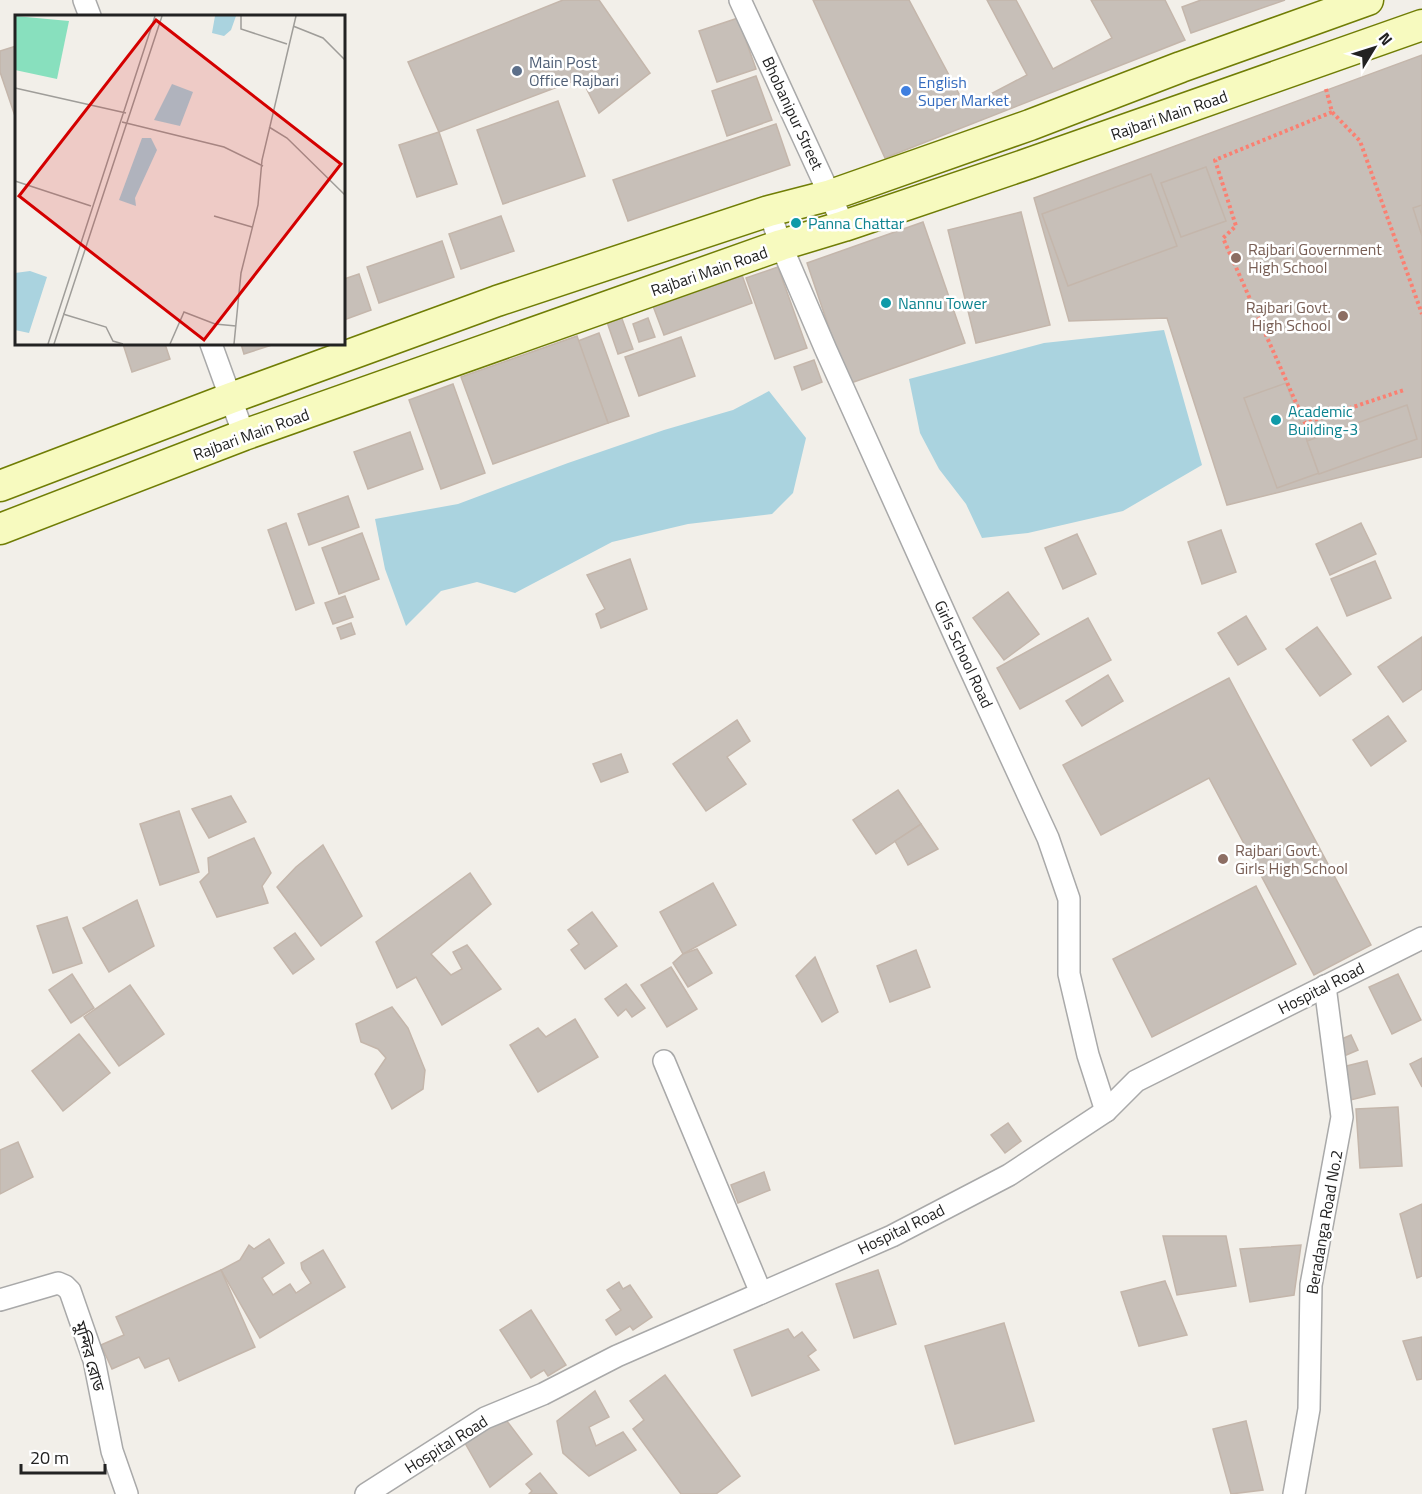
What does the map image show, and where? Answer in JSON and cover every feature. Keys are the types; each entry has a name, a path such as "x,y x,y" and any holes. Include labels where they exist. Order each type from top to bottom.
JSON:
{"street":[{"path":"84,0 90,15"},
{"name":"Bhobanipur Street","path":"740,0 844,226"},
{"path":"0,486 231,398 497,301 770,211 831,195 1030,125 1181,67 1368,0"},
{"path":"1304,23 1319,63"},
{"name":"Rajbari Main Road","path":"0,529 244,435 781,245 844,226 1319,63 1422,25"},
{"name":"Girls School Road","path":"770,211 781,245 959,645 1024,781 1048,838 1069,899 1069,974 1088,1055 1106,1112"},
{"path":"211,345 244,435"},
{"name":"Hospital Road","path":"366,1494 485,1418 543,1394 617,1356 892,1236 1009,1175 1106,1112 1136,1081 1422,938"},
{"name":"Beradanga Road No.2","path":"1293,1494 1309,1409 1311,1285 1342,1117 1325,986"},
{"path":"664,1060 760,1293"},
{"name":"মুন্দির রোড","path":"0,1300 58,1283 70,1292 94,1360 112,1451 127,1494"}],"path":[{"path":"1319,63 1332,112 1360,141 1422,314"},
{"path":"1332,112 1215,160 1236,226 1223,237 1305,423 1404,390"}],"water":[{"path":"1164,330 1202,465 1123,511 1028,533 982,538 966,504 939,469 920,433 909,379 1044,343"},
{"path":"769,391 806,438 793,493 772,514 688,524 612,542 515,593 477,582 441,591 406,626 385,569 375,519 458,504 664,430 733,410"}],"building":[{"path":"563,0 599,0 650,73 599,113 581,78 439,132 408,62"},
{"name":"English Super Market","path":"813,0 909,0 966,107 1027,75 987,0 1016,0 1053,69 1112,38 1091,0 1165,0 1185,40 885,158"},
{"path":"1201,0 1285,0 1191,33 1182,7"},
{"path":"738,18 756,69 717,82 699,31"},
{"path":"15,46 15,116 0,72 0,51"},
{"name":"Rajbari Government High School","path":"1422,55 1422,457 1227,505 1167,318 1069,321 1034,198"},
{"path":"756,76 772,120 727,136 712,91"},
{"path":"558,101 585,176 503,204 477,130"},
{"path":"776,124 790,165 628,221 613,180"},
{"path":"439,132 457,184 417,197 399,145"},
{"path":"1206,167 1226,221 1181,237 1161,183"},
{"path":"1151,174 1177,246 1068,286 1042,214"},
{"path":"1422,205 1422,236 1413,208"},
{"path":"1021,212 1050,325 976,343 948,230"},
{"path":"501,216 514,251 461,269 449,234"},
{"name":"Nannu Tower","path":"923,222 965,343 848,384 807,263"},
{"path":"442,241 454,277 379,303 367,267"},
{"path":"778,267 807,348 775,359 746,278"},
{"path":"359,274 371,310 345,320 345,279"},
{"path":"742,275 752,303 664,335 653,306"},
{"path":"621,316 633,349 618,354 607,322"},
{"path":"648,318 655,337 639,342 633,324"},
{"path":"599,333 629,416 608,423 578,341"},
{"path":"577,336 608,423 493,464 461,377"},
{"path":"681,337 695,376 639,396 625,357"},
{"path":"123,345 165,345 170,359 132,372"},
{"path":"241,345 272,345 244,354"},
{"path":"814,360 822,382 802,390 794,367"},
{"name":"Academic Building-3","path":"1286,383 1319,473 1277,488 1244,398"},
{"path":"453,384 485,473 441,489 409,400"},
{"path":"1407,405 1417,439 1319,474 1307,441"},
{"path":"410,432 423,469 368,489 354,452"},
{"path":"348,496 359,527 309,545 298,514"},
{"path":"286,523 314,603 296,610 268,530"},
{"path":"1361,523 1376,554 1330,575 1316,544"},
{"path":"1221,530 1236,572 1202,584 1188,542"},
{"path":"362,533 379,579 339,594 322,548"},
{"path":"1077,534 1096,574 1063,589 1045,548"},
{"path":"630,559 647,609 601,628 596,614 605,609 587,575"},
{"path":"1375,561 1391,598 1347,616 1331,579"},
{"path":"1008,592 1039,634 1004,660 973,618"},
{"path":"345,596 353,617 333,624 325,603"},
{"path":"1246,616 1266,649 1238,665 1218,633"},
{"path":"1088,618 1111,660 1020,709 997,668"},
{"path":"351,623 355,634 341,639 337,628"},
{"path":"1317,627 1351,674 1320,696 1286,649"},
{"path":"1422,637 1422,689 1403,702 1378,667"},
{"path":"1108,675 1123,701 1082,726 1066,701"},
{"path":"1229,678 1371,945 1314,975 1209,778 1101,835 1063,765"},
{"path":"1388,716 1406,741 1371,766 1353,740"},
{"path":"737,720 750,741 727,757 746,784 706,811 673,764"},
{"path":"621,754 628,772 601,782 593,764"},
{"path":"898,790 921,824 876,854 853,820"},
{"path":"231,796 246,822 209,838 192,809"},
{"path":"179,811 199,872 160,885 140,824"},
{"path":"921,824 938,849 908,865 895,841"},
{"path":"254,838 271,873 262,886 268,903 217,917 200,882 209,873 208,858"},
{"path":"323,845 362,916 321,946 277,887 296,867"},
{"path":"470,873 491,904 431,954 451,975 462,969 453,952 467,945 501,989 442,1025 416,977 397,988 376,942"},
{"path":"713,883 736,925 683,954 660,912"},
{"path":"1256,886 1296,964 1152,1037 1113,959"},
{"path":"137,900 154,946 109,972 83,928"},
{"path":"592,912 617,946 585,969 571,950 579,944 568,930"},
{"path":"67,917 82,963 53,973 37,926"},
{"path":"295,933 314,959 293,974 274,948"},
{"path":"697,949 712,973 688,987 673,963 683,954"},
{"path":"916,950 930,987 890,1002 877,966"},
{"path":"815,957 838,1012 822,1022 796,976"},
{"path":"671,967 697,1009 667,1027 641,985"},
{"path":"72,974 94,1008 71,1023 49,990"},
{"path":"1398,974 1421,1020 1392,1034 1369,987"},
{"path":"626,984 645,1008 632,1017 626,1009 618,1016 605,999"},
{"path":"130,985 164,1034 119,1066 84,1017"},
{"path":"392,1007 408,1028 425,1070 423,1089 392,1109 375,1074 386,1058 378,1049 361,1042 356,1024"},
{"path":"575,1019 598,1057 538,1092 510,1045 538,1028 546,1037"},
{"path":"79,1034 110,1073 63,1111 32,1071"},
{"path":"1351,1035 1358,1050 1344,1056 1337,1041"},
{"path":"1422,1058 1422,1087 1410,1064"},
{"path":"1367,1061 1375,1094 1350,1100 1342,1067"},
{"path":"1398,1107 1402,1166 1360,1168 1356,1109"},
{"path":"1008,1123 1021,1141 1005,1153 991,1135"},
{"path":"18,1142 33,1177 0,1194 0,1150"},
{"path":"764,1172 770,1190 738,1203 731,1185"},
{"path":"1422,1204 1422,1276 1417,1278 1400,1214"},
{"path":"1163,1236 1226,1236 1236,1286 1177,1295"},
{"path":"269,1239 284,1263 262,1278 273,1295 290,1284 296,1293 311,1283 301,1263 323,1250 345,1287 260,1338 221,1270 240,1260 249,1245 254,1249"},
{"path":"1301,1245 1294,1295 1250,1302 1240,1249"},
{"path":"221,1270 255,1347 179,1381 169,1358 145,1368 139,1357 112,1369 101,1345 124,1335 116,1317"},
{"path":"878,1270 896,1324 854,1338 836,1284"},
{"path":"1165,1281 1187,1335 1139,1346 1121,1292"},
{"path":"619,1282 623,1289 630,1285 652,1317 633,1330 630,1326 616,1335 606,1320 621,1310 607,1290"},
{"path":"531,1310 566,1365 548,1376 544,1370 531,1378 500,1330"},
{"path":"1004,1323 1034,1421 955,1444 925,1346"},
{"path":"788,1329 794,1338 802,1332 816,1350 808,1356 819,1370 752,1396 734,1350"},
{"path":"1422,1337 1422,1379 1417,1380 1403,1341"},
{"path":"665,1375 740,1476 716,1494 681,1494 633,1429 644,1420 630,1401"},
{"path":"595,1391 609,1417 589,1427 596,1446 623,1432 636,1450 589,1476 563,1453 557,1421"},
{"path":"503,1416 532,1454 490,1487 465,1443"},
{"path":"1246,1421 1263,1490 1231,1494 1213,1429"},
{"path":"540,1473 557,1494 529,1494 532,1491 526,1484"}],"place":[{"name":"Main Post Office Rajbari","path":"517,71"},
{"name":"English Super Market","path":"906,91"},
{"name":"Panna Chattar","path":"796,223"},
{"name":"Rajbari Government High School","path":"1236,258"},
{"name":"Nannu Tower","path":"886,303"},
{"name":"Rajbari Govt. High School","path":"1343,316"},
{"name":"Academic Building-3","path":"1276,420"},
{"name":"Rajbari Govt. Girls High School","path":"1223,859"}]}
